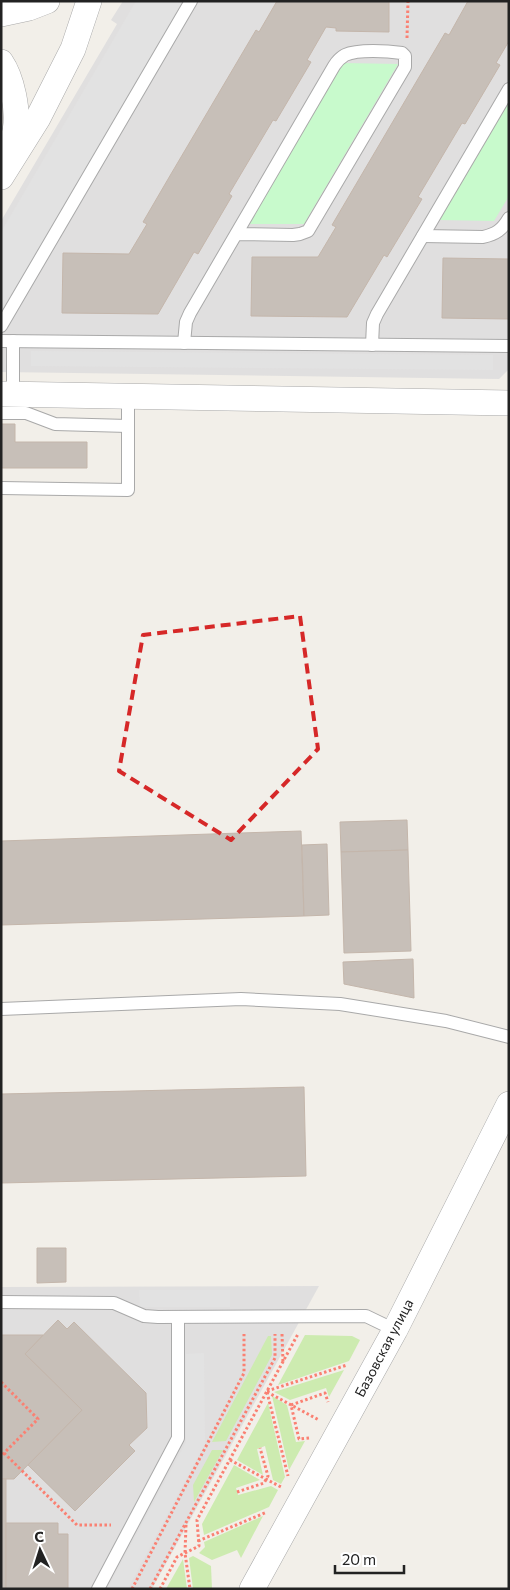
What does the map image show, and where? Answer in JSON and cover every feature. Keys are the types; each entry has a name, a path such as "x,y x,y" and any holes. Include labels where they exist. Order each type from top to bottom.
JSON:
{"street":[{"path":"1,14 29,8 47,1"},
{"path":"2,177 38,118 73,48 89,1"},
{"path":"1,62 7,70 14,94 16,129 2,177"},
{"path":"5,400 128,396 509,403"},
{"name":"Базовская улица","path":"252,1589 395,1330 509,1104"}],"lane":[{"path":"1,326 191,1"},
{"path":"184,343 186,322 190,313 236,234 340,58 348,54 360,52 402,53 405,56 405,67 308,231 294,235 236,234"},
{"path":"372,345 373,323 377,314 509,89"},
{"path":"423,236 483,237 500,231 509,218"},
{"path":"128,426 55,424 26,413 5,400 7,341 509,346"},
{"path":"1,488 128,490 128,396"},
{"path":"1,1009 241,999 340,1004 446,1020 509,1038"},
{"path":"1,1302 100,1301 114,1303 144,1316 366,1316 395,1330"},
{"path":"98,1589 178,1438 178,1317"}],"path":[{"path":"402,53 407,43 408,1"},
{"path":"150,1589 275,1358 274,1330"},
{"path":"132,1589 244,1373 244,1331"},
{"path":"160,1589 177,1557 198,1546 198,1520 300,1331"},
{"path":"282,1333 283,1363"},
{"path":"267,1391 352,1364"},
{"path":"1,1382 38,1419 3,1455 77,1525 132,1525"},
{"path":"267,1391 321,1421"},
{"path":"267,1391 289,1480"},
{"path":"291,1405 325,1393 329,1406"},
{"path":"291,1405 299,1439 312,1438"},
{"path":"237,1492 264,1483 268,1476 260,1448"},
{"path":"230,1460 284,1488"},
{"path":"198,1541 273,1509"},
{"path":"186,1523 185,1553 190,1589"}],"highlighted area":[{"path":"300,616 318,749 231,840 119,771 143,635"}],"shaded area":[{"path":"123,1 509,1 509,369 499,379 1,372 1,221 117,24 111,20"},
{"path":"136,1 176,1 184,5 1,317 1,232"},
{"path":"31,351 493,355 493,370 31,366"},
{"path":"319,1286 152,1589 1,1589 1,1287"},
{"path":"139,1290 230,1290 230,1307 140,1307"},
{"path":"204,1353 205,1444 128,1589 107,1589 186,1442 186,1354"}],"green space":[{"path":"343,63 398,64 304,224 249,224"},
{"path":"509,101 509,196 494,221 439,220"},
{"path":"305,1335 352,1336 360,1340 349,1361 278,1385"},
{"path":"268,1336 271,1336 272,1355 226,1441 212,1442"},
{"path":"344,1370 329,1397 326,1388 290,1400 274,1392"},
{"path":"272,1396 287,1405 296,1442 305,1441 289,1470"},
{"path":"268,1403 285,1477 281,1484 273,1480 265,1446 257,1449 263,1475 237,1460"},
{"path":"212,1450 223,1450 194,1502 193,1485"},
{"path":"234,1465 260,1480 236,1488 238,1495 271,1486 278,1490 269,1507 204,1535 202,1524"},
{"path":"263,1516 241,1558 237,1550 212,1560 199,1553 205,1547 204,1542"},
{"path":"193,1556 211,1566 212,1589 193,1589 189,1558"},
{"path":"183,1559 187,1589 166,1589"}],"building":[{"path":"277,1 389,1 389,32 336,31 336,28 326,27 307,60 311,62 276,121 273,120 229,194 232,196 198,254 194,252 158,314 62,313 63,253 129,254 147,224 143,222 171,174 256,30 259,32"},
{"path":"468,1 509,1 509,41 496,63 500,65 465,124 462,123 418,197 422,199 387,257 384,255 347,317 251,316 252,257 318,257 336,227 332,225 445,33 449,35"},
{"path":"443,258 509,259 509,319 442,318"},
{"path":"1,424 15,424 15,442 87,442 87,468 1,468"},
{"path":"407,820 408,850 341,852 340,822"},
{"path":"301,831 304,916 1,925 1,841"},
{"path":"327,844 329,915 304,916 302,845"},
{"path":"408,850 411,951 344,953 341,852"},
{"path":"413,959 414,998 344,984 343,962"},
{"path":"304,1087 306,1176 1,1183 1,1094"},
{"path":"37,1248 66,1248 66,1282 37,1283"},
{"path":"58,1320 67,1329 74,1322 146,1393 147,1428 129,1445 135,1451 75,1511 28,1465 82,1410 25,1354"},
{"path":"1,1335 43,1335 25,1354 82,1410 14,1479 1,1479"},
{"path":"1,1479 6,1479 6,1589 1,1589"},
{"path":"6,1523 58,1523 58,1534 68,1534 68,1589 6,1589"}]}
